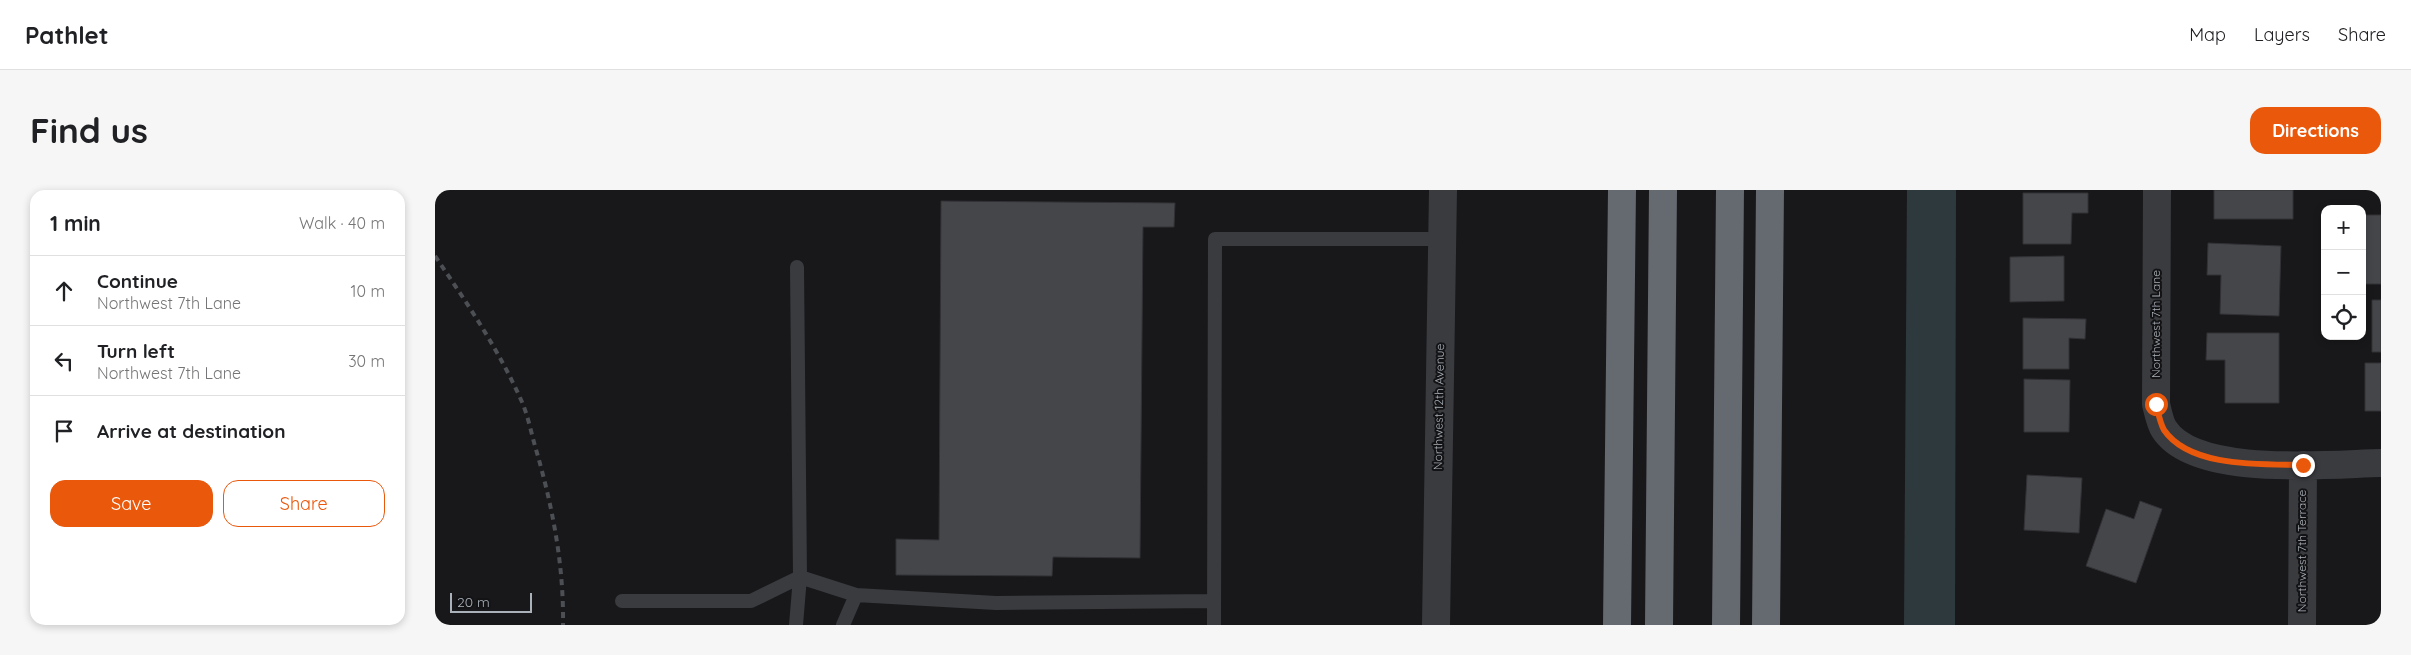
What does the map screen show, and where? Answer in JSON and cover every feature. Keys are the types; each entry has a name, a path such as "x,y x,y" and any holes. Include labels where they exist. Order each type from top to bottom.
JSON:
{"highway":[{"path":"1617,616 1622,190"},
{"path":"1659,617 1663,190"},
{"path":"1726,616 1730,190"},
{"path":"1766,616 1770,190"}],"street":[{"name":"Northwest 12th Avenue","path":"1436,625 1443,190"},
{"name":"Northwest 7th Lane","path":"2157,190 2156,404 2164,430 2185,448 2212,459 2254,464 2303,465"},
{"path":"2303,465 2381,463"},
{"name":"Northwest 7th Terrace","path":"2302,625 2303,465"}],"lane":[{"path":"1214,625 1215,239 1442,239"},
{"path":"797,266 800,577 797,625"},
{"path":"622,601 751,601 800,577 856,595 996,603 1214,601"},
{"path":"843,625 856,595"}],"shaded area":[{"path":"1907,190 1956,190 1955,625 1904,625"}],"building":[{"path":"2214,190 2293,190 2293,219 2214,219"},
{"path":"2023,193 2088,193 2088,213 2072,213 2071,244 2023,244"},
{"path":"941,201 1175,203 1174,227 1143,227 1140,558 1053,557 1052,576 896,575 896,539 939,540"},
{"path":"2366,215 2381,215 2381,284 2366,284"},
{"path":"2208,243 2281,246 2279,316 2220,314 2221,275 2207,275"},
{"path":"2064,256 2064,301 2010,302 2010,257"},
{"path":"2372,300 2381,300 2381,352 2372,352"},
{"path":"2023,318 2086,319 2085,339 2069,338 2069,369 2023,369"},
{"path":"2207,333 2279,333 2279,403 2225,403 2225,360 2206,360"},
{"path":"2365,363 2381,363 2381,411 2365,411"},
{"path":"2024,379 2070,380 2069,432 2024,432"},
{"path":"2027,475 2082,478 2079,533 2024,530"},
{"path":"2140,501 2162,509 2136,583 2086,566 2106,509 2134,519"}],"railway":[{"path":"435,256 493,345 524,407 547,490 556,534 563,602 563,625"}],"route":[{"path":"2156,404 2164,430 2185,448 2212,459 2254,464 2303,465"}]}
